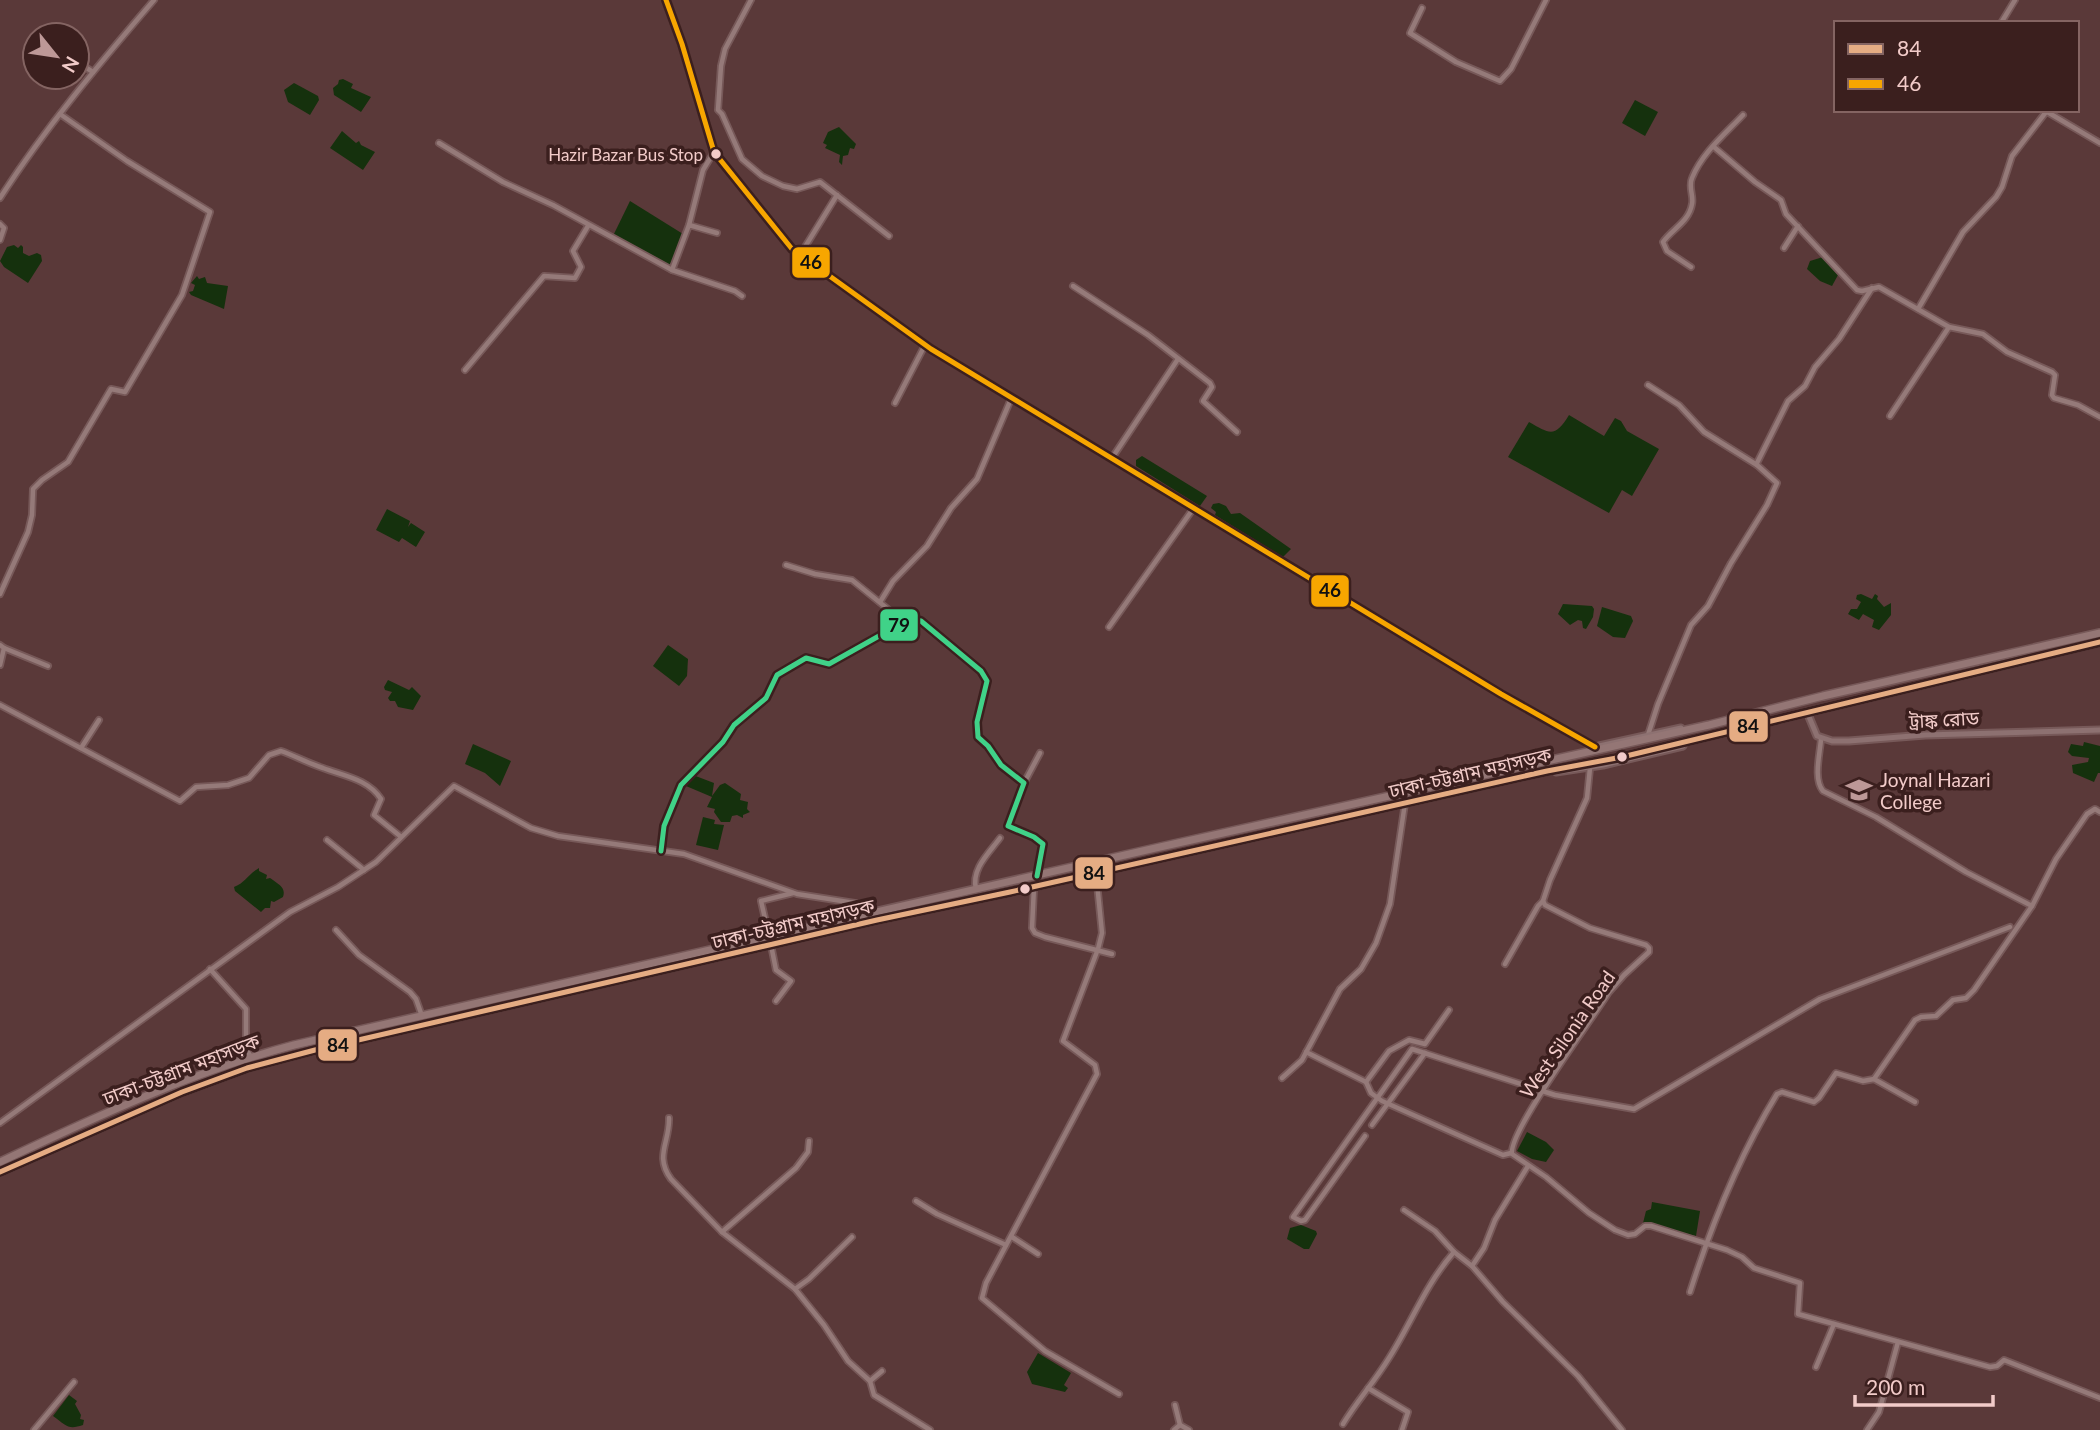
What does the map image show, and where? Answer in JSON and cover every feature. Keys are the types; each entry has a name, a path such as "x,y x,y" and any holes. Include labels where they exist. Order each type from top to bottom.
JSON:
{"highway":[{"name":"ঢাকা-চট্টগ্রাম মহাসড়ক","path":"0,1172 182,1092 247,1069 315,1050 874,914 1214,835 1698,728 1776,707 2100,633"},
{"name":"ঢাকা-চট্টগ্রাম মহাসড়ক","path":"0,1162 188,1079 251,1057 770,940 1034,887 1544,771 1622,757 2100,642"},
{"path":"1884,682 1881,689 1887,693"},
{"path":"1867,686 1873,691 1868,697"},
{"path":"1776,707 1778,718"},
{"path":"1214,835 1212,842 1218,846"},
{"path":"1201,838 1208,843 1203,849"}],"main road":[{"path":"666,0 714,152 800,255 925,345 1012,399 1192,509 1595,747"},
{"path":"1807,712 1817,736 1821,739"},
{"path":"1544,762 1648,734 1687,727 1698,728"},
{"name":"ট্রাঙ্ক রোড","path":"1821,739 1849,741 1926,735 2099,730"},
{"path":"1580,738 1584,745 1581,750"},
{"path":"1544,771 1561,772 1590,768 1659,753 1689,744 1698,738"}],"street":[{"path":"0,198 25,159 60,114 154,0"},
{"path":"751,0 725,49 718,110 742,159 762,176 783,186 797,189 820,182 889,236"},
{"path":"1422,8 1410,33 1456,62 1500,81 1511,69 1546,0"},
{"path":"2002,21 2015,0"},
{"path":"1918,309 1963,232 2002,187 2012,156 2044,112"},
{"path":"2048,112 2100,143"},
{"path":"0,594 28,532 33,489 68,462 111,389 125,391 181,295 210,212 127,161 60,114"},
{"path":"1691,267 1667,251 1663,242 1682,224 1690,210 1693,201 1692,178 1706,153 1743,115"},
{"path":"439,143 503,182 553,205 673,270 735,291 742,296"},
{"path":"1714,147 1781,200 1786,214 1857,290 1879,287 1950,327 1983,334 2007,352 2052,372 2055,375 2052,395 2054,398 2078,405 2100,417"},
{"path":"673,270 689,225 703,170 714,152"},
{"path":"800,255 837,195"},
{"path":"0,225 4,228 0,240"},
{"path":"689,225 717,233"},
{"path":"465,370 544,276 575,278 581,267 573,251 588,226"},
{"path":"1784,248 1798,226"},
{"path":"1073,286 1148,335 1210,383 1212,387 1203,401 1237,432"},
{"path":"1757,465 1788,401 1805,386 1815,367 1839,339 1872,288"},
{"path":"1890,416 1950,327"},
{"path":"895,403 925,345"},
{"path":"1112,458 1178,359"},
{"path":"1648,385 1686,410 1704,432 1757,465 1777,483 1708,606 1691,625 1648,734"},
{"path":"880,602 893,581 927,546 951,508 977,479 1012,399"},
{"path":"1109,627 1192,509"},
{"path":"786,565 816,575 852,580 904,622"},
{"path":"661,851 664,826 681,785 723,742 734,725 766,698 776,675 806,658 829,664 910,619 921,621 981,671 987,685 977,722 978,737 1001,765 1024,783"},
{"path":"0,665 2,646 48,666"},
{"path":"0,705 180,801 196,787 228,785 249,778 269,755 281,751 374,788 381,799 374,815 400,836"},
{"path":"81,748 99,720"},
{"path":"2099,730 2100,723"},
{"path":"1821,739 1818,768 1819,786 1823,791 1876,817 1966,872 2032,906"},
{"path":"1037,876 1043,844 1034,836 1008,826 1024,783 1040,753"},
{"path":"1505,964 1543,901 1587,798 1590,768"},
{"path":"0,1123 290,912 376,862 454,786 531,828 558,836 684,854 793,893 867,906 874,914"},
{"path":"1282,1079 1302,1060 1340,989 1361,970 1382,931 1390,904 1406,802"},
{"path":"1690,1293 1705,1244 1752,1135 1777,1094 1782,1092 1814,1102 1836,1073 1863,1082 1874,1079 1915,1020 1936,1016 1953,1000 1966,998 1974,990 2032,906 2056,859 2087,814 2095,809 2100,812"},
{"path":"977,891 975,874 1000,838"},
{"path":"327,840 364,870"},
{"path":"1096,873 1102,933 1063,1041 1095,1065 1097,1074 986,1283 982,1298 1045,1351 1119,1394"},
{"path":"1034,887 1032,928 1035,933 1112,954"},
{"path":"776,1001 791,981 776,970 761,901 793,893"},
{"name":"West Silonia Road","path":"1511,1153 1515,1138 1544,1090 1609,992 1646,957 1649,947 1590,929 1545,905 1543,901"},
{"path":"1365,1136 1305,1220 1293,1217 1412,1049 1574,1099 1634,1110 1819,999 2010,926"},
{"path":"336,930 359,955 410,992 416,999 422,1017"},
{"path":"210,970 246,1009 246,1049 251,1057"},
{"path":"1366,1082 1389,1051 1409,1040 1425,1044 1449,1010"},
{"path":"1306,1052 1366,1082 1371,1093 1387,1103 1503,1154 1511,1153 1589,1213 1622,1234 1635,1234 1647,1226 1742,1257 1754,1268 1800,1283 1798,1314 1990,1367 2004,1360 2100,1398"},
{"path":"1372,1125 1425,1053"},
{"path":"1874,1079 1915,1102"},
{"path":"669,1118 670,1130 662,1152 665,1171 722,1232 795,1289 848,1361 870,1381 874,1395 930,1430"},
{"path":"722,1232 796,1168 808,1152 809,1141"},
{"path":"1472,1266 1484,1248 1495,1220 1528,1166"},
{"path":"916,1201 937,1214 1006,1245"},
{"path":"1405,1210 1435,1231 1454,1252 1472,1266 1503,1302 1578,1376 1622,1430"},
{"path":"795,1289 852,1237"},
{"path":"1012,1237 1038,1254"},
{"path":"1343,1424 1361,1394 1390,1356 1436,1272 1454,1252"},
{"path":"1816,1367 1834,1324"},
{"path":"1867,1430 1879,1412 1898,1342"},
{"path":"870,1381 881,1371"},
{"path":"34,1430 74,1382"},
{"path":"1368,1388 1408,1412 1402,1430"},
{"path":"1175,1405 1180,1425 1189,1430"},
{"path":"1174,1430 1180,1425"}],"shaded area":[{"path":"343,79 353,84 351,88 371,97 361,112 334,95 333,88"},
{"path":"294,83 318,96 319,100 310,115 288,102 284,90"},
{"path":"1635,100 1658,112 1645,136 1622,123"},
{"path":"839,127 856,144 854,149 850,148 848,155 843,156 842,165 839,162 840,155 825,148 827,145 823,143 828,132"},
{"path":"342,131 356,143 359,141 361,145 375,152 363,170 330,148"},
{"path":"630,201 683,234 674,267 612,238"},
{"path":"14,245 18,248 21,245 23,253 29,256 37,253 41,255 42,261 28,283 4,267 0,261 7,247"},
{"path":"1823,257 1838,275 1832,286 1820,281 1807,269 1810,261"},
{"path":"197,276 199,279 205,277 207,283 228,286 224,309 191,295 189,292 193,291 195,285 191,283"},
{"path":"1569,415 1604,436 1615,418 1621,421 1627,431 1659,449 1632,496 1622,490 1609,513 1508,457 1529,422 1552,432 1560,427"},
{"path":"1142,456 1207,496 1200,506 1136,466 1136,460"},
{"path":"1213,504 1226,506 1231,514 1240,513 1291,549 1283,557 1215,515 1216,512 1211,508"},
{"path":"387,509 410,521 408,527 411,523 425,532 416,547 402,538 399,542 376,530"},
{"path":"1875,594 1884,607 1891,603 1891,615 1879,630 1872,627 1874,620 1863,614 1859,620 1848,614 1851,609 1857,609 1861,602 1856,599 1857,595 1872,599"},
{"path":"1563,604 1592,606 1593,617 1586,629 1583,628 1582,621 1578,620 1570,625 1558,614"},
{"path":"1602,607 1631,616 1633,621 1625,638 1613,637 1597,626"},
{"path":"668,645 688,659 687,676 679,686 653,666"},
{"path":"388,680 409,690 412,687 421,696 413,710 398,707 395,701 390,701 388,698 392,692 384,687"},
{"path":"2084,742 2100,746 2100,773 2094,782 2073,773 2072,765 2088,762 2089,758 2072,756 2068,752 2071,744 2083,746"},
{"path":"473,744 511,761 500,786 485,773 465,764"},
{"path":"693,775 714,783 712,796 720,785 725,783 741,794 740,800 748,802 747,809 750,812 743,815 743,818 737,815 732,816 730,822 721,822 714,812 715,809 707,807 712,797 686,786"},
{"path":"703,817 715,820 714,824 724,825 718,850 696,845"},
{"path":"259,868 259,871 267,875 266,879 274,880 284,891 283,897 271,901 270,908 261,912 235,891 234,887"},
{"path":"1527,1132 1546,1142 1554,1150 1546,1162 1532,1159 1517,1151"},
{"path":"1652,1202 1700,1211 1696,1236 1643,1223"},
{"path":"1301,1225 1316,1231 1317,1234 1309,1249 1287,1239 1290,1228"},
{"path":"1038,1353 1071,1373 1064,1385 1068,1388 1065,1392 1032,1384 1027,1372"},
{"path":"69,1395 77,1401 75,1404 81,1415 80,1419 84,1420 83,1425 68,1426 53,1416"}],"transit line":[{"name":"46","path":"666,0 714,152 792,249 931,349 1501,694 1595,747"},
{"name":"79","path":"661,851 664,826 681,785 723,742 734,725 766,698 777,675 806,658 829,664 910,619 921,621 981,671 987,681 977,722 978,737 1001,765 1024,783 1008,826 1034,837 1043,844 1037,876"},
{"name":"84","path":"0,1172 182,1092 247,1068 315,1050 877,920 1547,771 1622,757 2100,642"}],"place":[{"name":"Hazir Bazar Bus Stop","path":"716,154"},
{"name":"Joynal Hazari College","path":"1859,790"}]}
